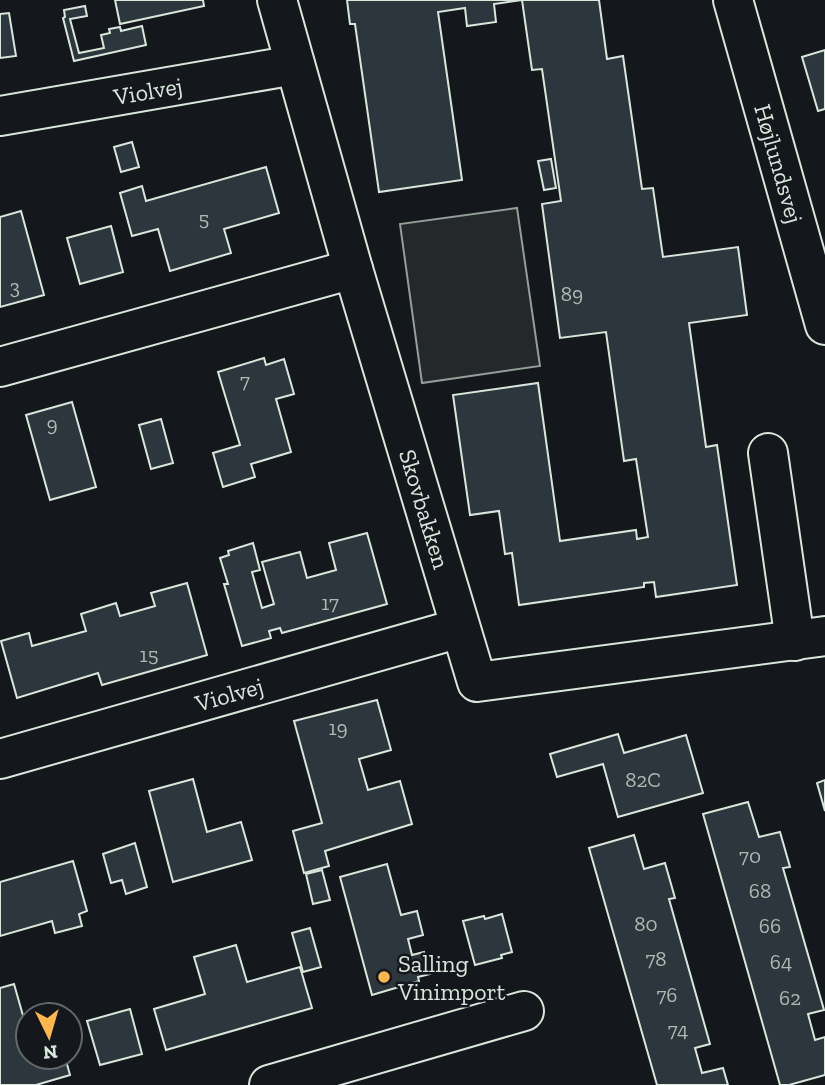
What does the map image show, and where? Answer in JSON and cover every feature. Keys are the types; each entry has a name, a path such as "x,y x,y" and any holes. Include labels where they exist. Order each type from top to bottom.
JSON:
{"street":[{"name":"Skovbakken","path":"276,0 353,269 477,682 810,638"},
{"name":"Højlundsvej","path":"733,0 825,325"},
{"name":"Violvej","path":"0,116 295,65"},
{"path":"0,367 353,269"},
{"path":"768,453 810,638"},
{"name":"Violvej","path":"0,759 460,628"},
{"path":"269,1085 524,1011"}],"shaded area":[{"path":"517,208 540,366 422,383 400,224"}],"building":[{"path":"115,0 203,0 204,6 120,24"},
{"path":"347,0 522,0 494,4 496,22 467,26 465,8 438,12 462,180 379,192 355,24 350,24"},
{"path":"522,0 599,0 607,59 623,56 642,189 653,188 663,257 738,247 747,315 689,323 706,447 717,445 737,585 656,597 654,582 644,583 644,587 519,605 512,553 505,554 499,511 470,515 453,395 538,383 560,541 636,530 637,539 648,537 636,459 624,461 606,332 560,338 542,204 561,201 542,69 532,70"},
{"path":"85,6 87,16 70,19 79,53 104,48 101,35 110,33 109,29 120,27 121,31 142,26 146,45 74,61 63,18 64,10"},
{"path":"9,13 16,56 0,58 0,14"},
{"path":"825,50 825,109 818,111 802,57"},
{"path":"132,142 139,167 121,172 114,147"},
{"path":"551,159 556,188 544,190 538,161"},
{"path":"266,167 279,213 224,229 231,253 170,271 158,229 132,236 120,193 142,186 146,201"},
{"path":"21,211 44,295 0,307 0,217"},
{"path":"111,226 123,272 80,284 67,238"},
{"path":"264,358 266,365 284,359 294,394 276,399 291,452 251,464 255,477 223,487 213,453 240,445 218,372"},
{"path":"72,402 96,487 50,500 26,415"},
{"path":"161,419 173,463 151,469 139,425"},
{"path":"367,533 387,604 282,633 280,628 269,631 271,638 242,646 224,584 228,584 220,558 229,555 228,551 253,543 260,570 252,572 262,608 274,604 262,562 300,552 307,578 336,570 329,543"},
{"path":"187,583 207,655 102,685 98,673 17,698 1,641 29,633 32,646 86,631 81,614 116,603 120,616 155,606 151,593"},
{"path":"377,700 391,750 359,759 368,790 400,781 412,824 325,851 329,866 304,873 293,831 322,823 294,721"},
{"path":"618,734 624,753 686,735 703,793 618,817 603,764 557,777 550,754"},
{"path":"193,779 207,832 241,822 252,860 173,882 149,791"},
{"path":"825,780 825,811 817,783"},
{"path":"748,802 759,837 780,832 790,867 783,868 824,1010 808,1014 815,1040 825,1037 825,1075 789,1085 780,1085 703,814"},
{"path":"634,835 644,869 665,863 675,898 669,899 710,1044 695,1048 702,1073 723,1068 728,1085 657,1085 589,848"},
{"path":"135,843 147,887 126,894 122,880 111,883 103,854"},
{"path":"73,861 87,911 79,914 82,926 55,933 52,921 0,936 0,882"},
{"path":"387,864 401,915 417,911 423,935 408,939 412,955 424,952 430,974 418,977 419,981 372,995 340,877"},
{"path":"322,870 330,900 313,904 306,874"},
{"path":"502,914 512,952 501,955 502,958 475,965 463,921"},
{"path":"310,928 321,967 303,972 292,933"},
{"path":"236,945 247,982 300,967 312,1008 166,1050 154,1009 205,994 194,957"},
{"path":"14,984 19,1001 14,1001 14,1071 69,1071 70,1075 36,1085 0,1085 0,988"},
{"path":"130,1009 142,1054 100,1065 87,1021"}],"place":[{"name":"Salling Vinimport","path":"384,977"}]}
